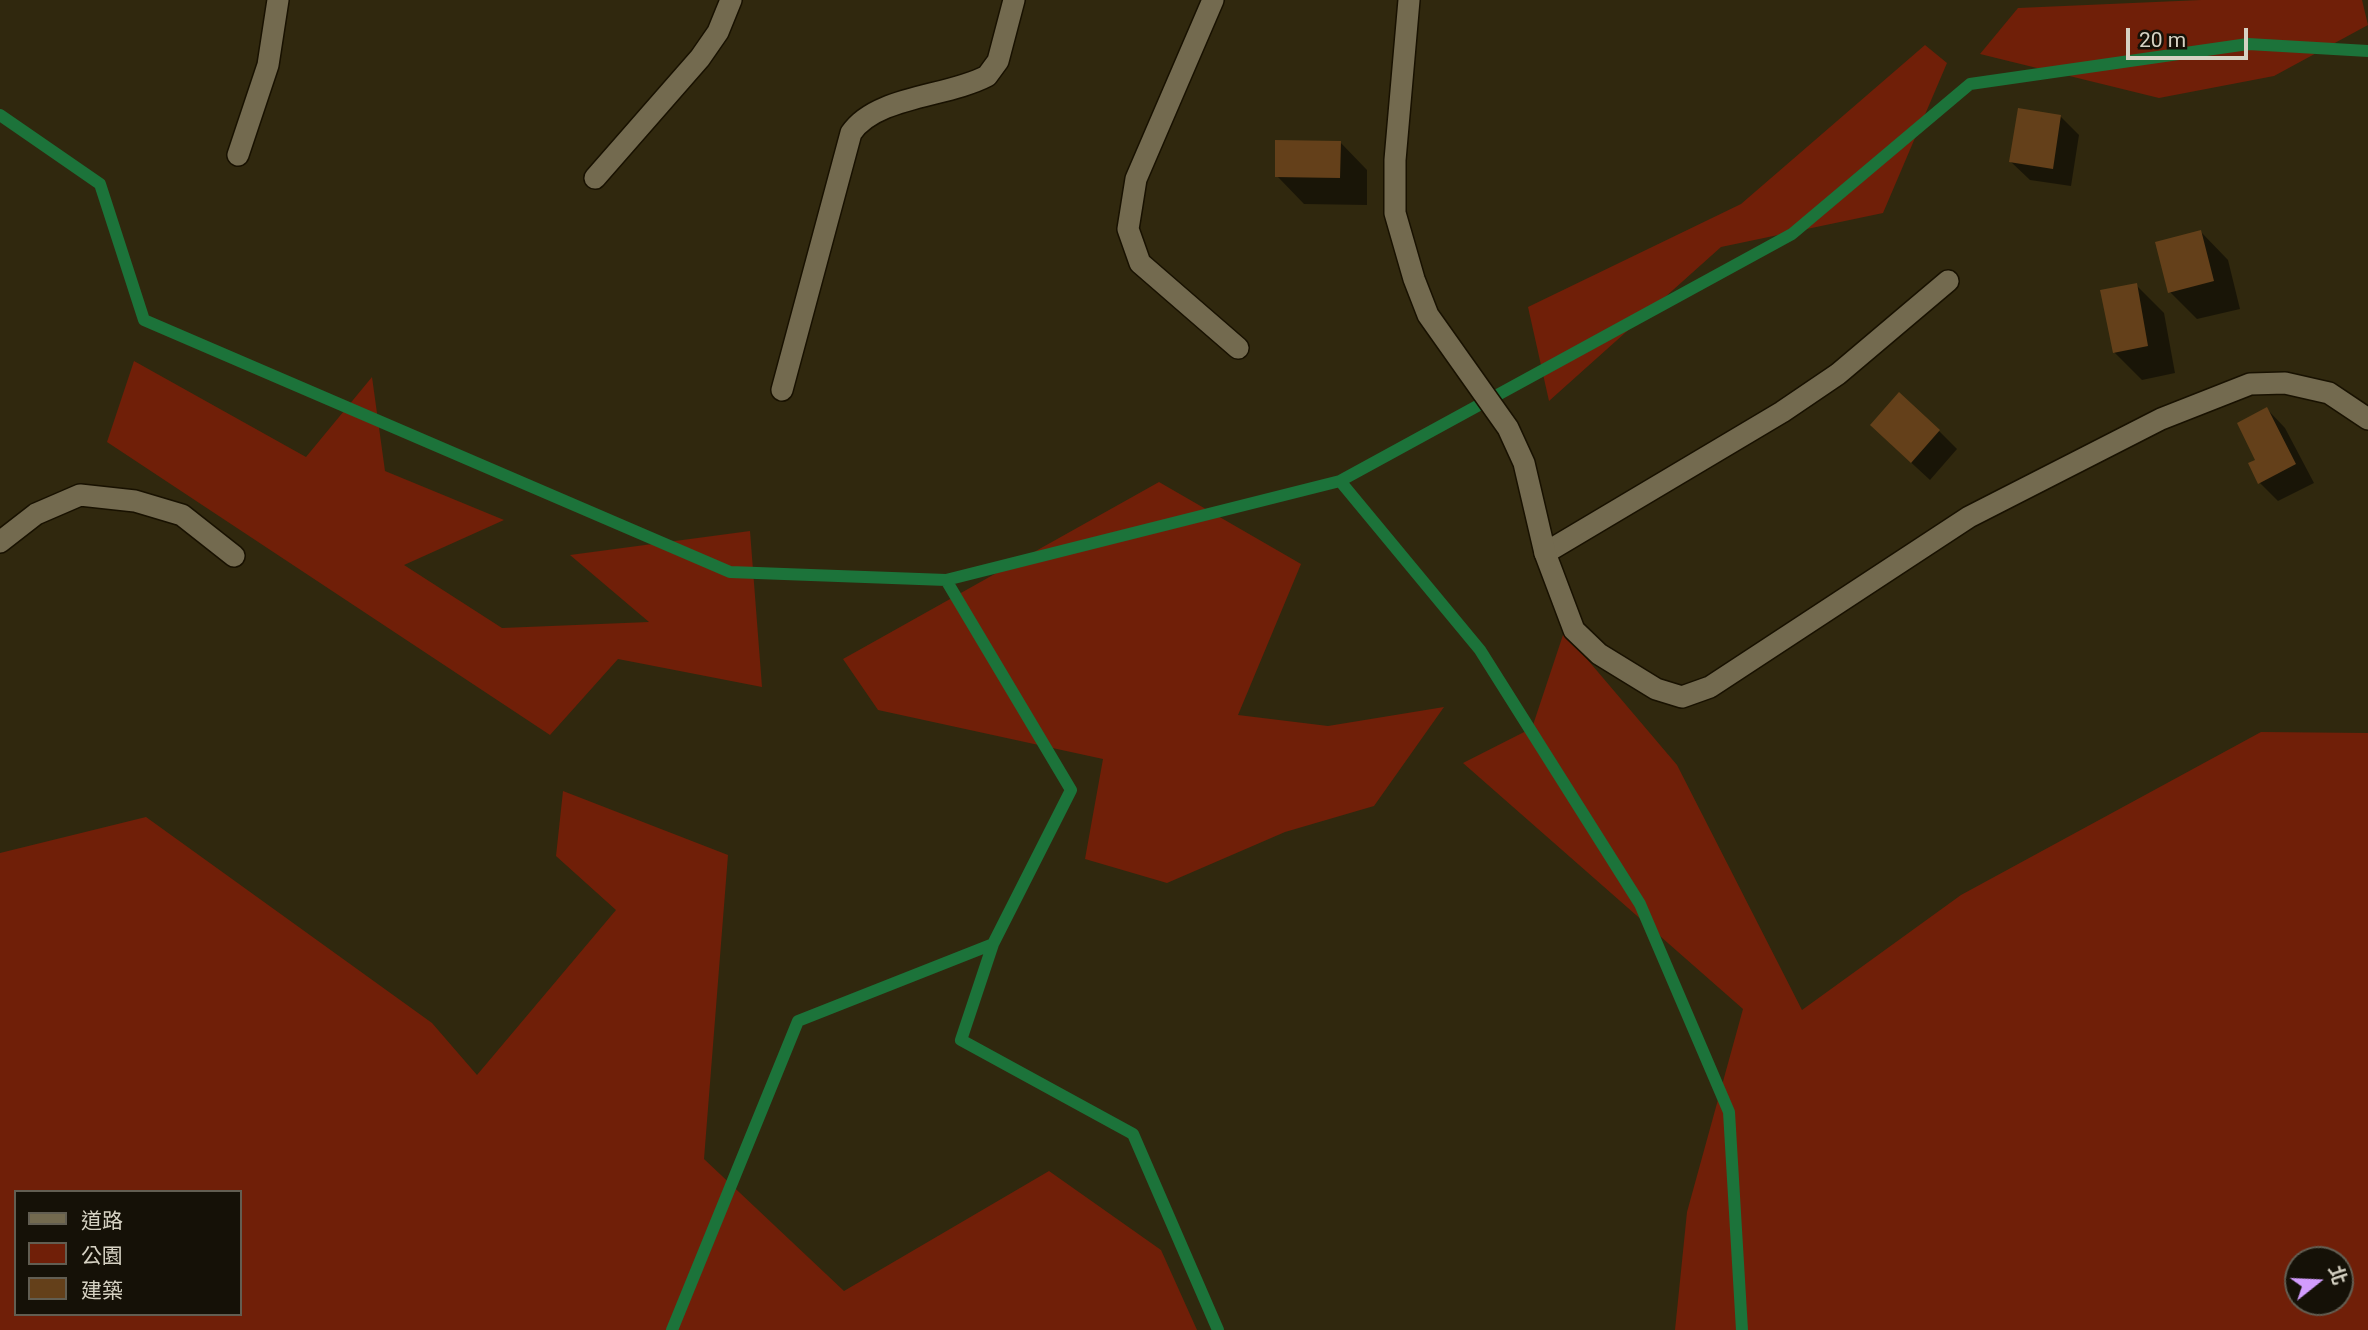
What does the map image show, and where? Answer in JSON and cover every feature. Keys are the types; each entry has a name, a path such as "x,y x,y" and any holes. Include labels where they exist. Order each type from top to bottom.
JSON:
{"street":[{"path":"238,155 268,65 278,0"},
{"path":"595,178 700,58 718,32 731,0"},
{"path":"782,390 850,133 858,122 875,111 987,76 998,61 1014,0"},
{"path":"1213,0 1136,179 1128,229 1140,263 1238,348"},
{"path":"1409,0 1395,160 1395,213 1414,279 1428,315 1508,428 1524,463 1545,553 1574,630 1599,654 1656,689 1682,697 1710,687 1969,517 2161,419 2250,384 2285,383 2329,393 2368,419"},
{"path":"1545,553 1783,412 1838,374 1948,281"},
{"path":"0,542 36,514 80,495 135,501 181,515 234,556"}],"green space":[{"path":"2201,0 2362,0 2368,25 2274,76 2159,98 1980,54 2018,8"},
{"path":"1925,45 1947,63 1883,213 1721,247 1549,401 1528,307 1741,204"},
{"path":"134,361 306,457 372,377 385,471 504,520 404,565 502,628 649,622 570,555 750,531 762,687 618,659 550,735 107,442"},
{"path":"1159,482 1301,564 1238,715 1328,726 1444,707 1374,806 1285,832 1167,883 1085,859 1103,759 878,710 843,659"},
{"path":"1564,632 1677,765 1802,1010 1961,895 2261,732 2368,733 2368,1330 1675,1330 1687,1212 1743,1009 1463,763 1532,728"},
{"path":"563,791 728,855 704,1159 844,1291 1049,1171 1161,1250 1197,1330 0,1330 0,853 146,817 432,1023 477,1075 616,910 556,856"}],"building":[{"path":"2018,108 2061,115 2053,169 2009,162"},
{"path":"1275,140 1341,141 1340,178 1275,177"},
{"path":"2201,230 2214,281 2168,293 2155,242"},
{"path":"2137,283 2148,346 2113,353 2100,290"},
{"path":"1899,392 1940,430 1911,463 1870,425"},
{"path":"2267,407 2296,464 2258,484 2248,463 2255,460 2237,423"}],"waterway":[{"path":"1340,481 1792,234 1970,84 2248,44 2368,51"},
{"path":"0,115 100,184 144,320 730,572 946,580 1071,790 993,944 961,1040 1133,1134 1218,1330"},
{"path":"946,580 1340,481 1480,650 1640,904 1729,1112 1742,1330"},
{"path":"672,1330 798,1021 993,944"}]}
